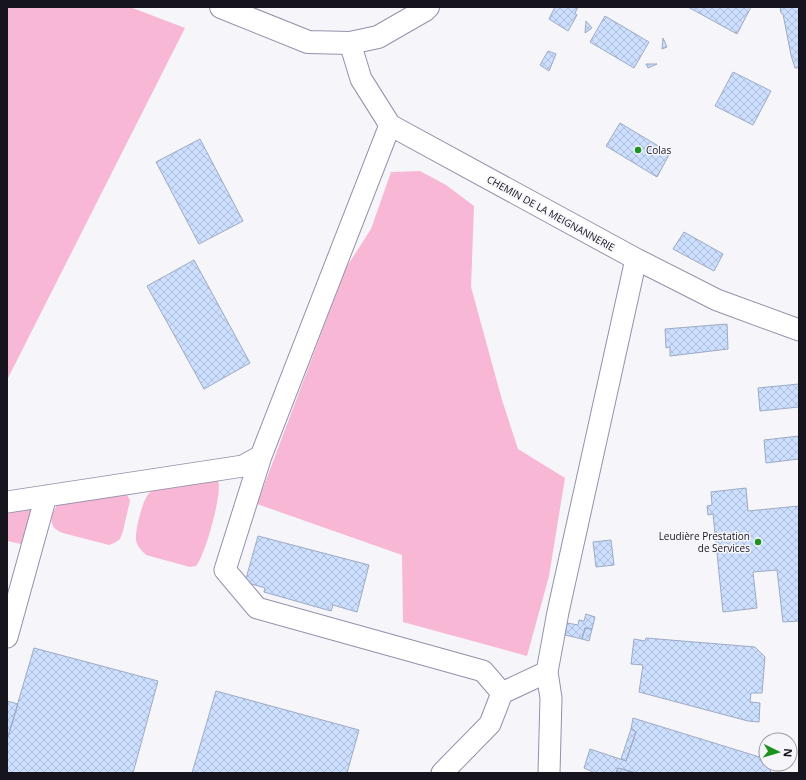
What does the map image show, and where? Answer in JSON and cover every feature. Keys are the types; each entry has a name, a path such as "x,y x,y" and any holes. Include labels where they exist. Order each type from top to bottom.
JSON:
{"main road":[{"path":"221,7 308,42 350,43 378,36 426,10 428,7"}],"street":[{"name":"CHEMIN DE LA MEIGNANNERIE","path":"350,43 361,79 390,125 636,259 717,300 799,330"},
{"path":"390,125 261,456 225,570 256,608 483,671 502,693"},
{"path":"550,773 551,698 547,672 558,612 636,259"},
{"path":"7,502 242,466 261,456"},
{"path":"7,637 46,496"},
{"path":"442,773 490,724 502,693 547,672"}],"shaded area":[{"path":"7,7 130,7 185,28 7,380"},
{"path":"420,171 446,185 474,206 471,287 502,400 518,449 565,478 549,576 527,656 403,622 402,555 257,504 346,268 371,229 391,172"},
{"path":"218,480 219,487 216,510 204,550 196,566 190,567 146,555 136,541 136,535 143,506 149,493 157,487"},
{"path":"126,493 130,500 123,531 120,539 109,545 63,533 52,524 52,516 59,502"},
{"path":"25,504 35,512 25,544 7,541 7,507"}],"building":[{"path":"555,7 578,7 575,13 577,15 568,31 549,19"},
{"path":"688,7 751,7 737,34"},
{"path":"780,7 799,7 799,68 795,68 783,14 781,13"},
{"path":"605,16 649,42 634,68 590,42"},
{"path":"586,21 592,28 585,33"},
{"path":"663,38 667,47 662,49"},
{"path":"548,51 556,54 549,71 540,65"},
{"path":"646,64 657,64 648,68"},
{"path":"733,72 771,91 753,125 715,106"},
{"name":"Colas","path":"620,123 670,153 657,177 606,146"},
{"path":"200,139 243,221 199,244 156,162"},
{"path":"684,232 723,254 714,271 673,249"},
{"path":"194,260 250,363 204,389 147,286"},
{"path":"727,324 728,349 670,356 670,347 666,348 665,329"},
{"path":"799,384 799,407 760,411 758,388"},
{"path":"799,436 799,459 766,463 764,440"},
{"name":"Leudière Prestation de Services","path":"746,488 748,511 799,506 799,621 783,622 777,570 753,572 757,608 723,612 713,514 708,515 707,506 712,505 711,492"},
{"path":"258,536 369,565 357,612 333,605 331,611 264,592 265,588 245,582"},
{"path":"611,540 614,565 596,567 593,542"},
{"path":"586,614 595,617 592,629 585,628 582,639 565,635 567,623 578,625 579,620 584,621"},
{"path":"585,628 592,629 589,641 582,639"},
{"path":"646,638 755,647 765,657 762,693 751,693 750,702 760,703 759,722 748,721 639,692 643,665 631,664 634,639 645,641"},
{"path":"34,648 158,681 133,773 7,773 7,740"},
{"path":"216,691 359,730 347,773 192,773"},
{"path":"7,701 18,704 7,740"},
{"path":"633,718 758,757 758,772 770,773 636,773 618,768 616,773 593,773 584,768 590,749 626,761 636,732 631,729"},
{"path":"631,729 636,732 626,761 621,759"},
{"path":"618,768 636,773 616,772"}],"place":[{"name":"Colas","path":"638,150"},
{"name":"Leudière Prestation de Services","path":"758,542"}]}
